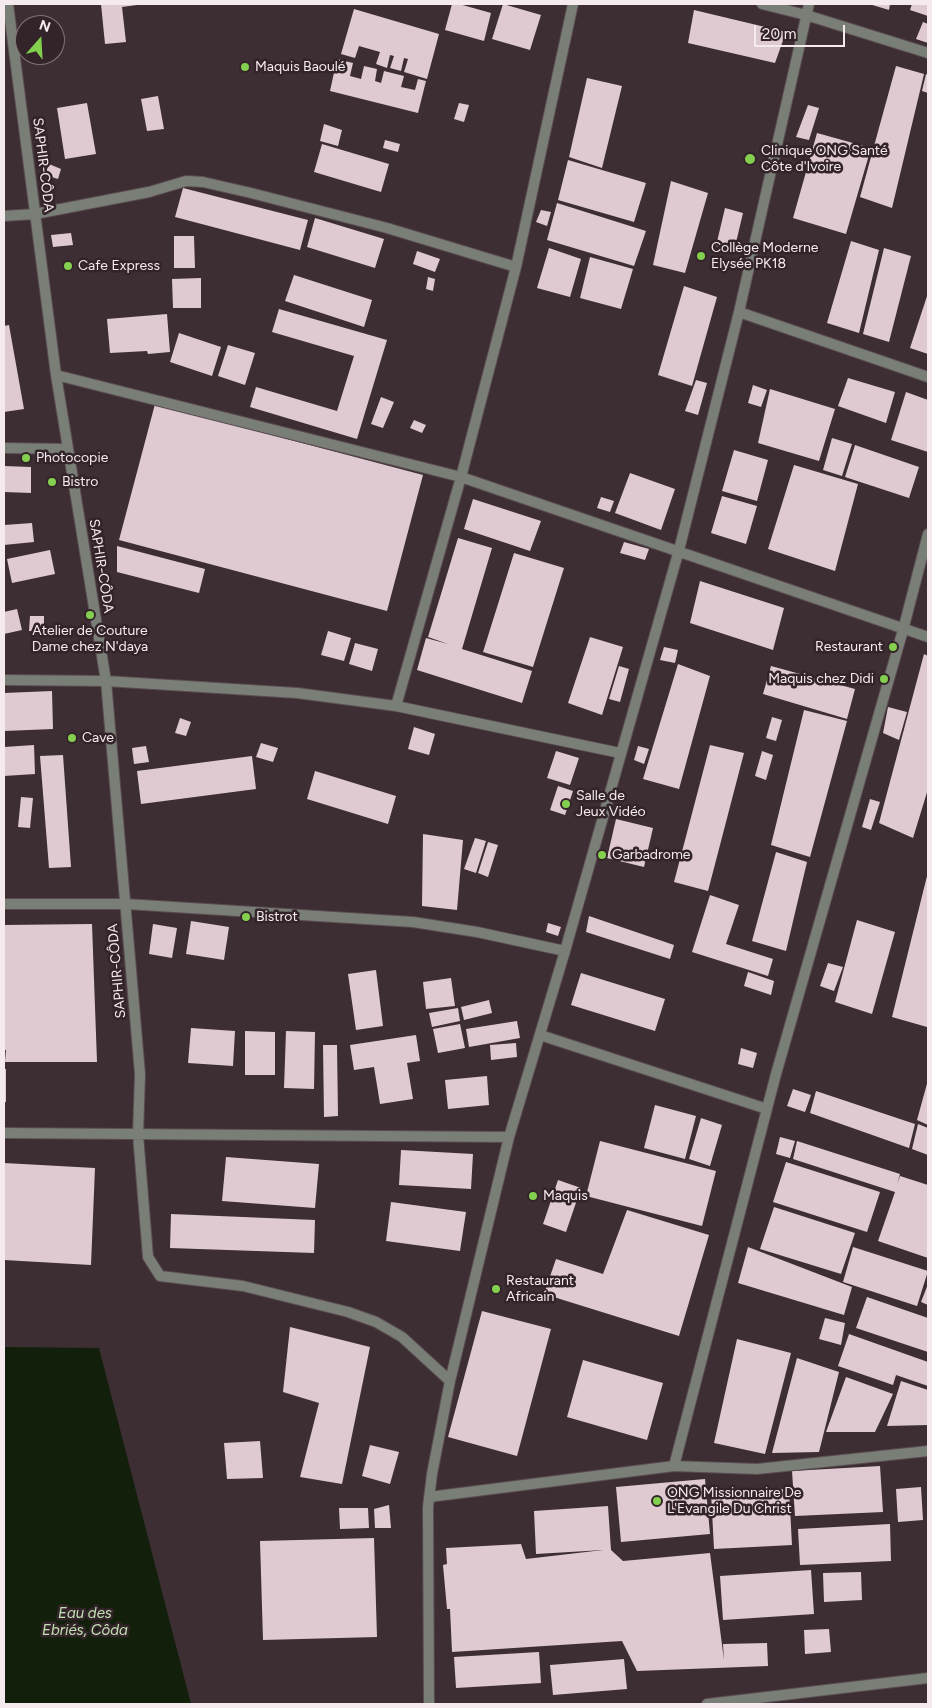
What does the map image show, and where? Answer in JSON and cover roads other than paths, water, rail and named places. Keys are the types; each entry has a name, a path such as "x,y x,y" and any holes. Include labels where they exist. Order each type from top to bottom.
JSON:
{"street":[{"name":"SAPHIR-CÔDA","path":"8,4 56,374 106,681 140,1074 138,1134 148,1256 160,1276 243,1286 348,1312 376,1322 402,1337 450,1381"},
{"path":"396,706 461,477 516,267 573,4"},
{"path":"762,4 928,53"},
{"path":"429,1704 428,1552 430,1497 432,1474 450,1381 509,1137 565,951 679,550 740,312 809,4"},
{"path":"4,216 35,214 148,192 186,181 203,182 386,228 516,267"},
{"path":"740,312 928,377"},
{"path":"56,374 461,477 679,550 903,630 928,637"},
{"path":"4,448 68,448"},
{"path":"674,1466 767,1109 903,630 928,534"},
{"path":"4,680 106,681 297,693 396,706 620,753"},
{"path":"4,904 126,904 413,922 477,932 565,951"},
{"path":"540,1035 767,1109"},
{"path":"4,1133 509,1137"},
{"path":"430,1497 674,1466 757,1469 928,1451"},
{"path":"707,1704 928,1678"}],"water":[{"name":"Eau des Ebriés, Côda","path":"4,1347 99,1348 191,1704 4,1704"}],"place":[{"name":"Maquis Baoulé","path":"245,67"},
{"name":"Clinique ONG Santé Côte d'Ivoire","path":"750,159"},
{"name":"Collège Moderne Elysée PK18","path":"701,256"},
{"name":"Cafe Express","path":"68,266"},
{"name":"Photocopie","path":"26,458"},
{"name":"Bistro","path":"52,482"},
{"name":"Atelier de Couture Dame chez N'daya","path":"90,615"},
{"name":"Restaurant","path":"893,647"},
{"name":"Maquis chez Didi","path":"884,679"},
{"name":"Cave","path":"72,738"},
{"name":"Salle de Jeux Vidéo","path":"566,804"},
{"name":"Garbadrome","path":"602,855"},
{"name":"Bistrot","path":"246,917"},
{"name":"Maquis","path":"533,1196"},
{"name":"Restaurant Africain","path":"496,1289"},
{"name":"ONG Missionnaire De L'Evangile Du Christ","path":"657,1501"}]}
